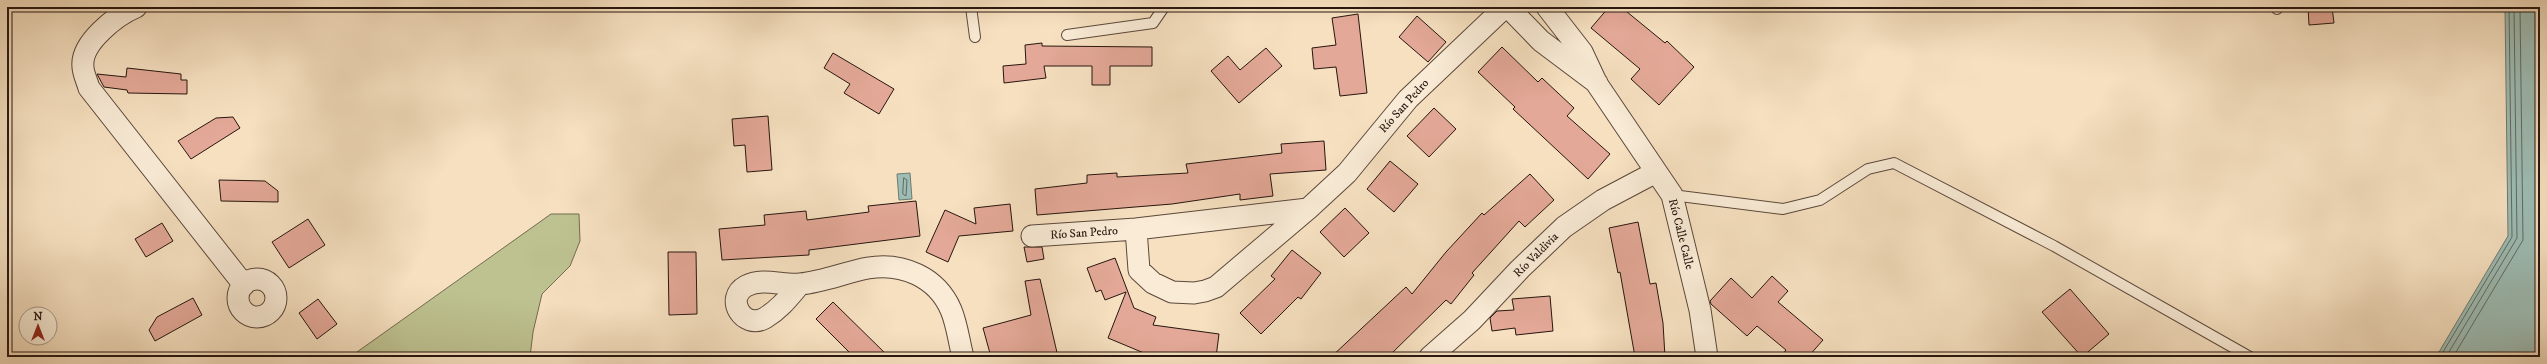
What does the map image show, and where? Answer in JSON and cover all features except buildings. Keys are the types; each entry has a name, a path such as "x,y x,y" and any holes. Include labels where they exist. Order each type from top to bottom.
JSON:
{"street":[{"path":"136,7 107,26 86,50 82,66 88,88 244,285"},
{"name":"Río San Pedro","path":"1136,230 1139,270 1162,288 1172,292 1194,293 1216,287 1308,209 1347,173 1408,99 1505,7"},
{"name":"Río Calle Calle","path":"1508,7 1542,41 1597,84"},
{"name":"Río Calle Calle","path":"1547,7 1582,52 1597,84 1672,195 1700,310 1707,357"},
{"name":"Río Valdivia","path":"1430,357 1477,315 1520,269 1564,227 1603,200 1656,172"},
{"name":"Río San Pedro","path":"1032,236 1136,230 1308,209"},
{"path":"800,284 880,266 906,269 918,274 938,290 952,311 963,357"}],"lane":[{"path":"971,7 975,37"},
{"path":"1067,35 1153,23 1164,7"},
{"path":"1672,195 1783,209 1820,200 1868,168 1894,163 2054,246 2250,357"}],"green space":[{"path":"551,214 579,214 580,241 570,266 542,294 533,332 530,357 350,357"}],"water":[{"path":"2505,7 2540,7 2540,357 2436,357 2508,236"},
{"path":"910,173 912,199 899,200 897,174"}]}
